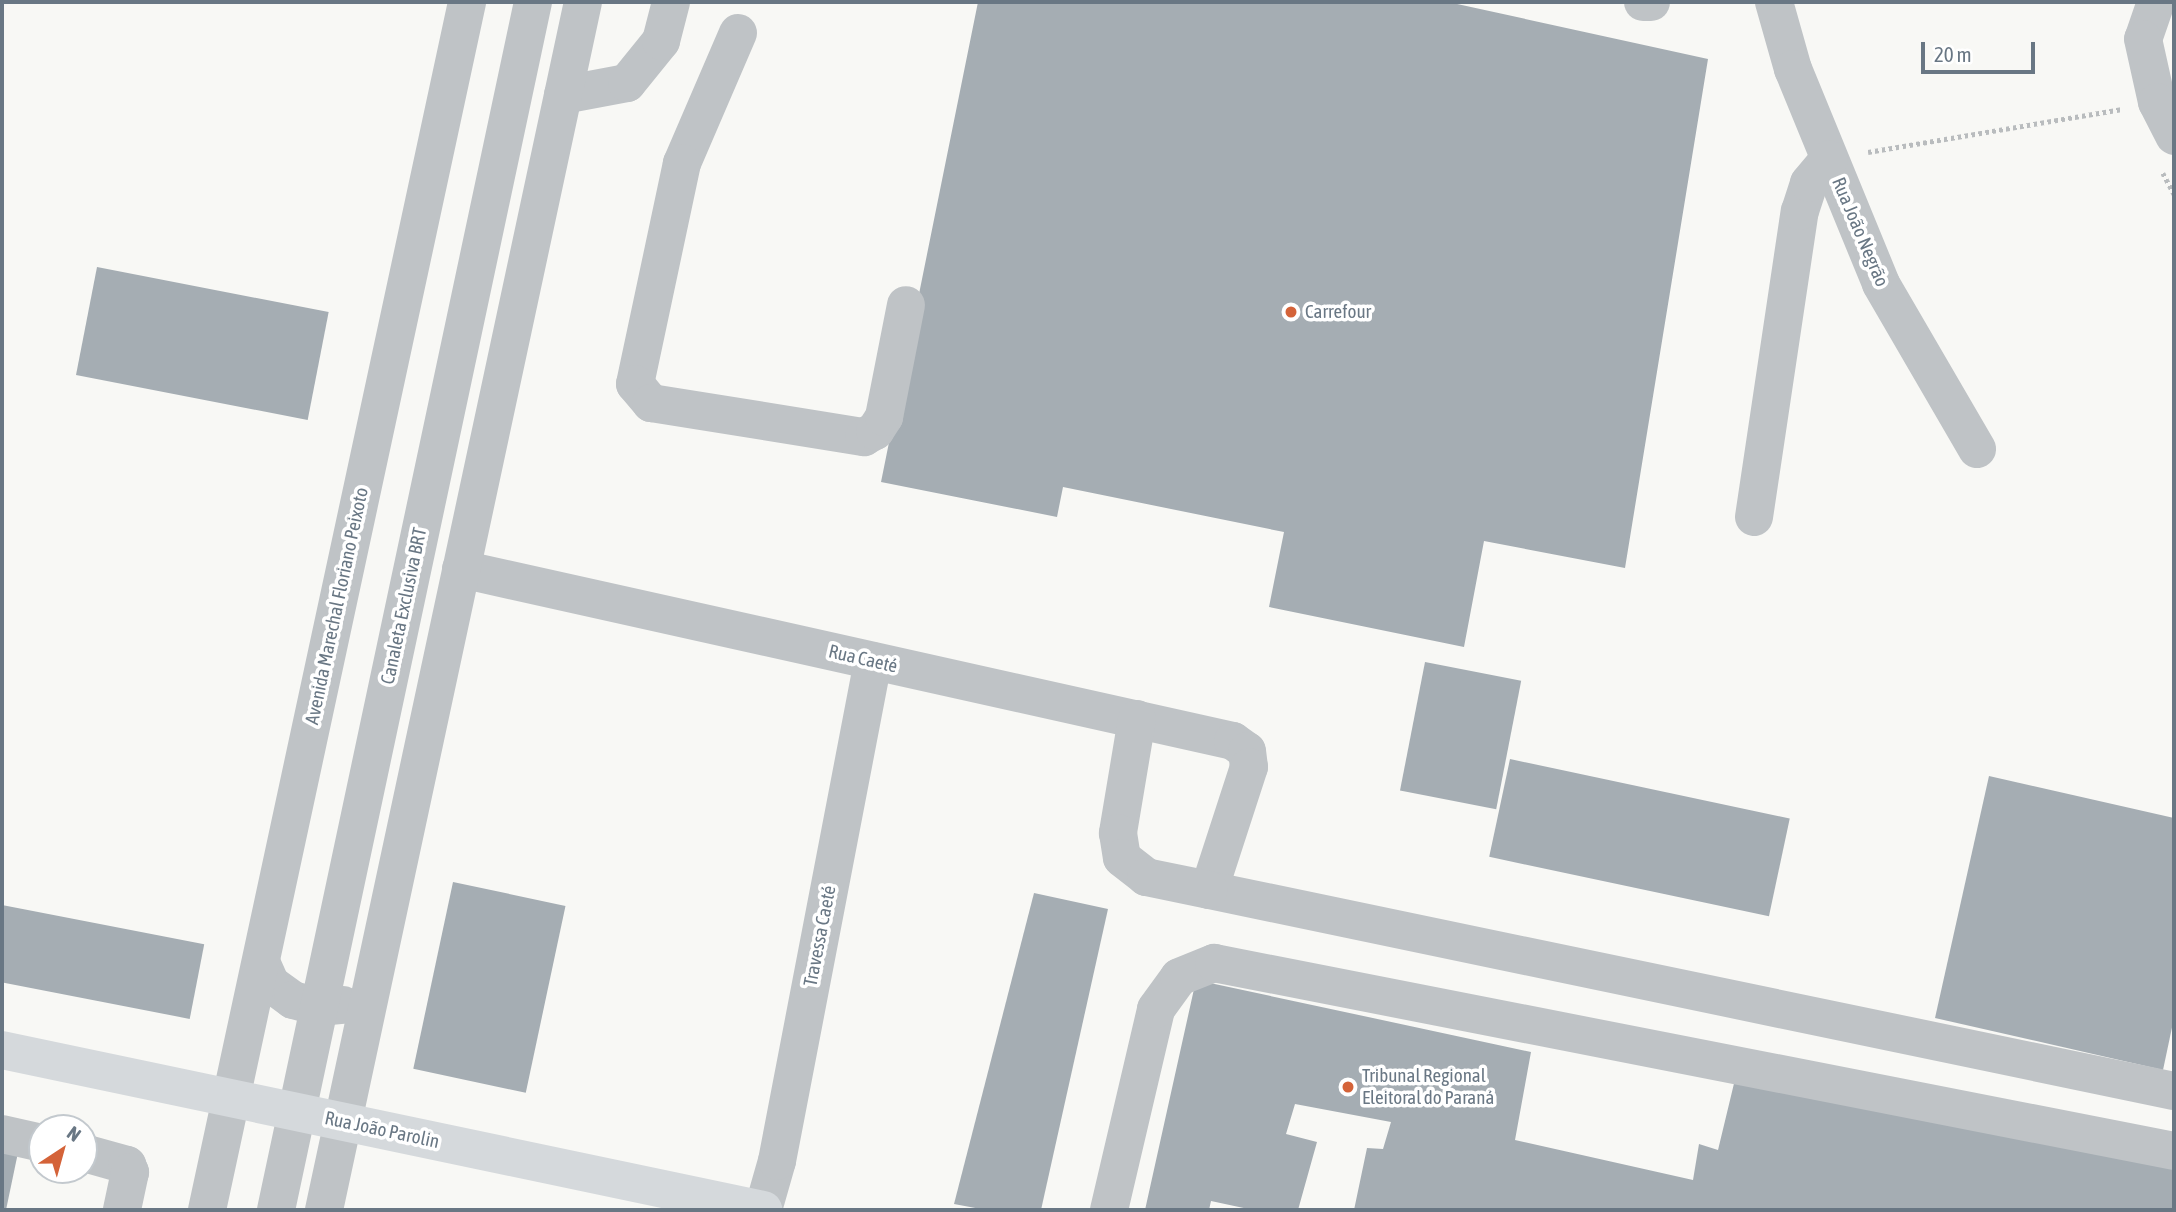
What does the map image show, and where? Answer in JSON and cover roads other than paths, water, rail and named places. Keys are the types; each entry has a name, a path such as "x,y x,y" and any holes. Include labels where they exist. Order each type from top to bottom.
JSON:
{"main road":[{"name":"Rua João Parolin","path":"2,1050 763,1210"}],"street":[{"name":"Avenida Marechal Floriano Peixoto","path":"207,1210 467,2"},
{"name":"Canaleta Exclusiva BRT","path":"276,1210 533,2"},
{"path":"324,1210 583,2"},
{"path":"563,95 627,83 661,41 671,2"},
{"path":"1643,2 1651,2"},
{"name":"Rua João Negrão","path":"1774,2 1793,69 1881,284 1977,449"},
{"path":"2156,2 2143,39 2157,102 2174,136"},
{"path":"738,33 682,163 635,384 651,403 864,437 875,432 884,418 906,305"},
{"path":"1754,517 1800,211 1809,183 1829,159"},
{"name":"Rua Caeté","path":"461,569 1233,741 1247,751 1249,766 1209,890"},
{"name":"Travessa Caeté","path":"763,1210 776,1161 873,661"},
{"path":"1138,719 1118,833 1122,858 1146,877 2174,1091"},
{"path":"261,962 271,984 293,1000 319,1007 341,1006 362,997 373,981"},
{"path":"1109,1210 1156,1009 1179,977 1214,963 2174,1151"},
{"path":"2,1134 28,1140"},
{"path":"98,1157 127,1165 130,1172 122,1210"}],"place":[{"name":"Carrefour","path":"1291,312"},
{"name":"Tribunal Regional Eleitoral do Paraná","path":"1348,1087"}]}
